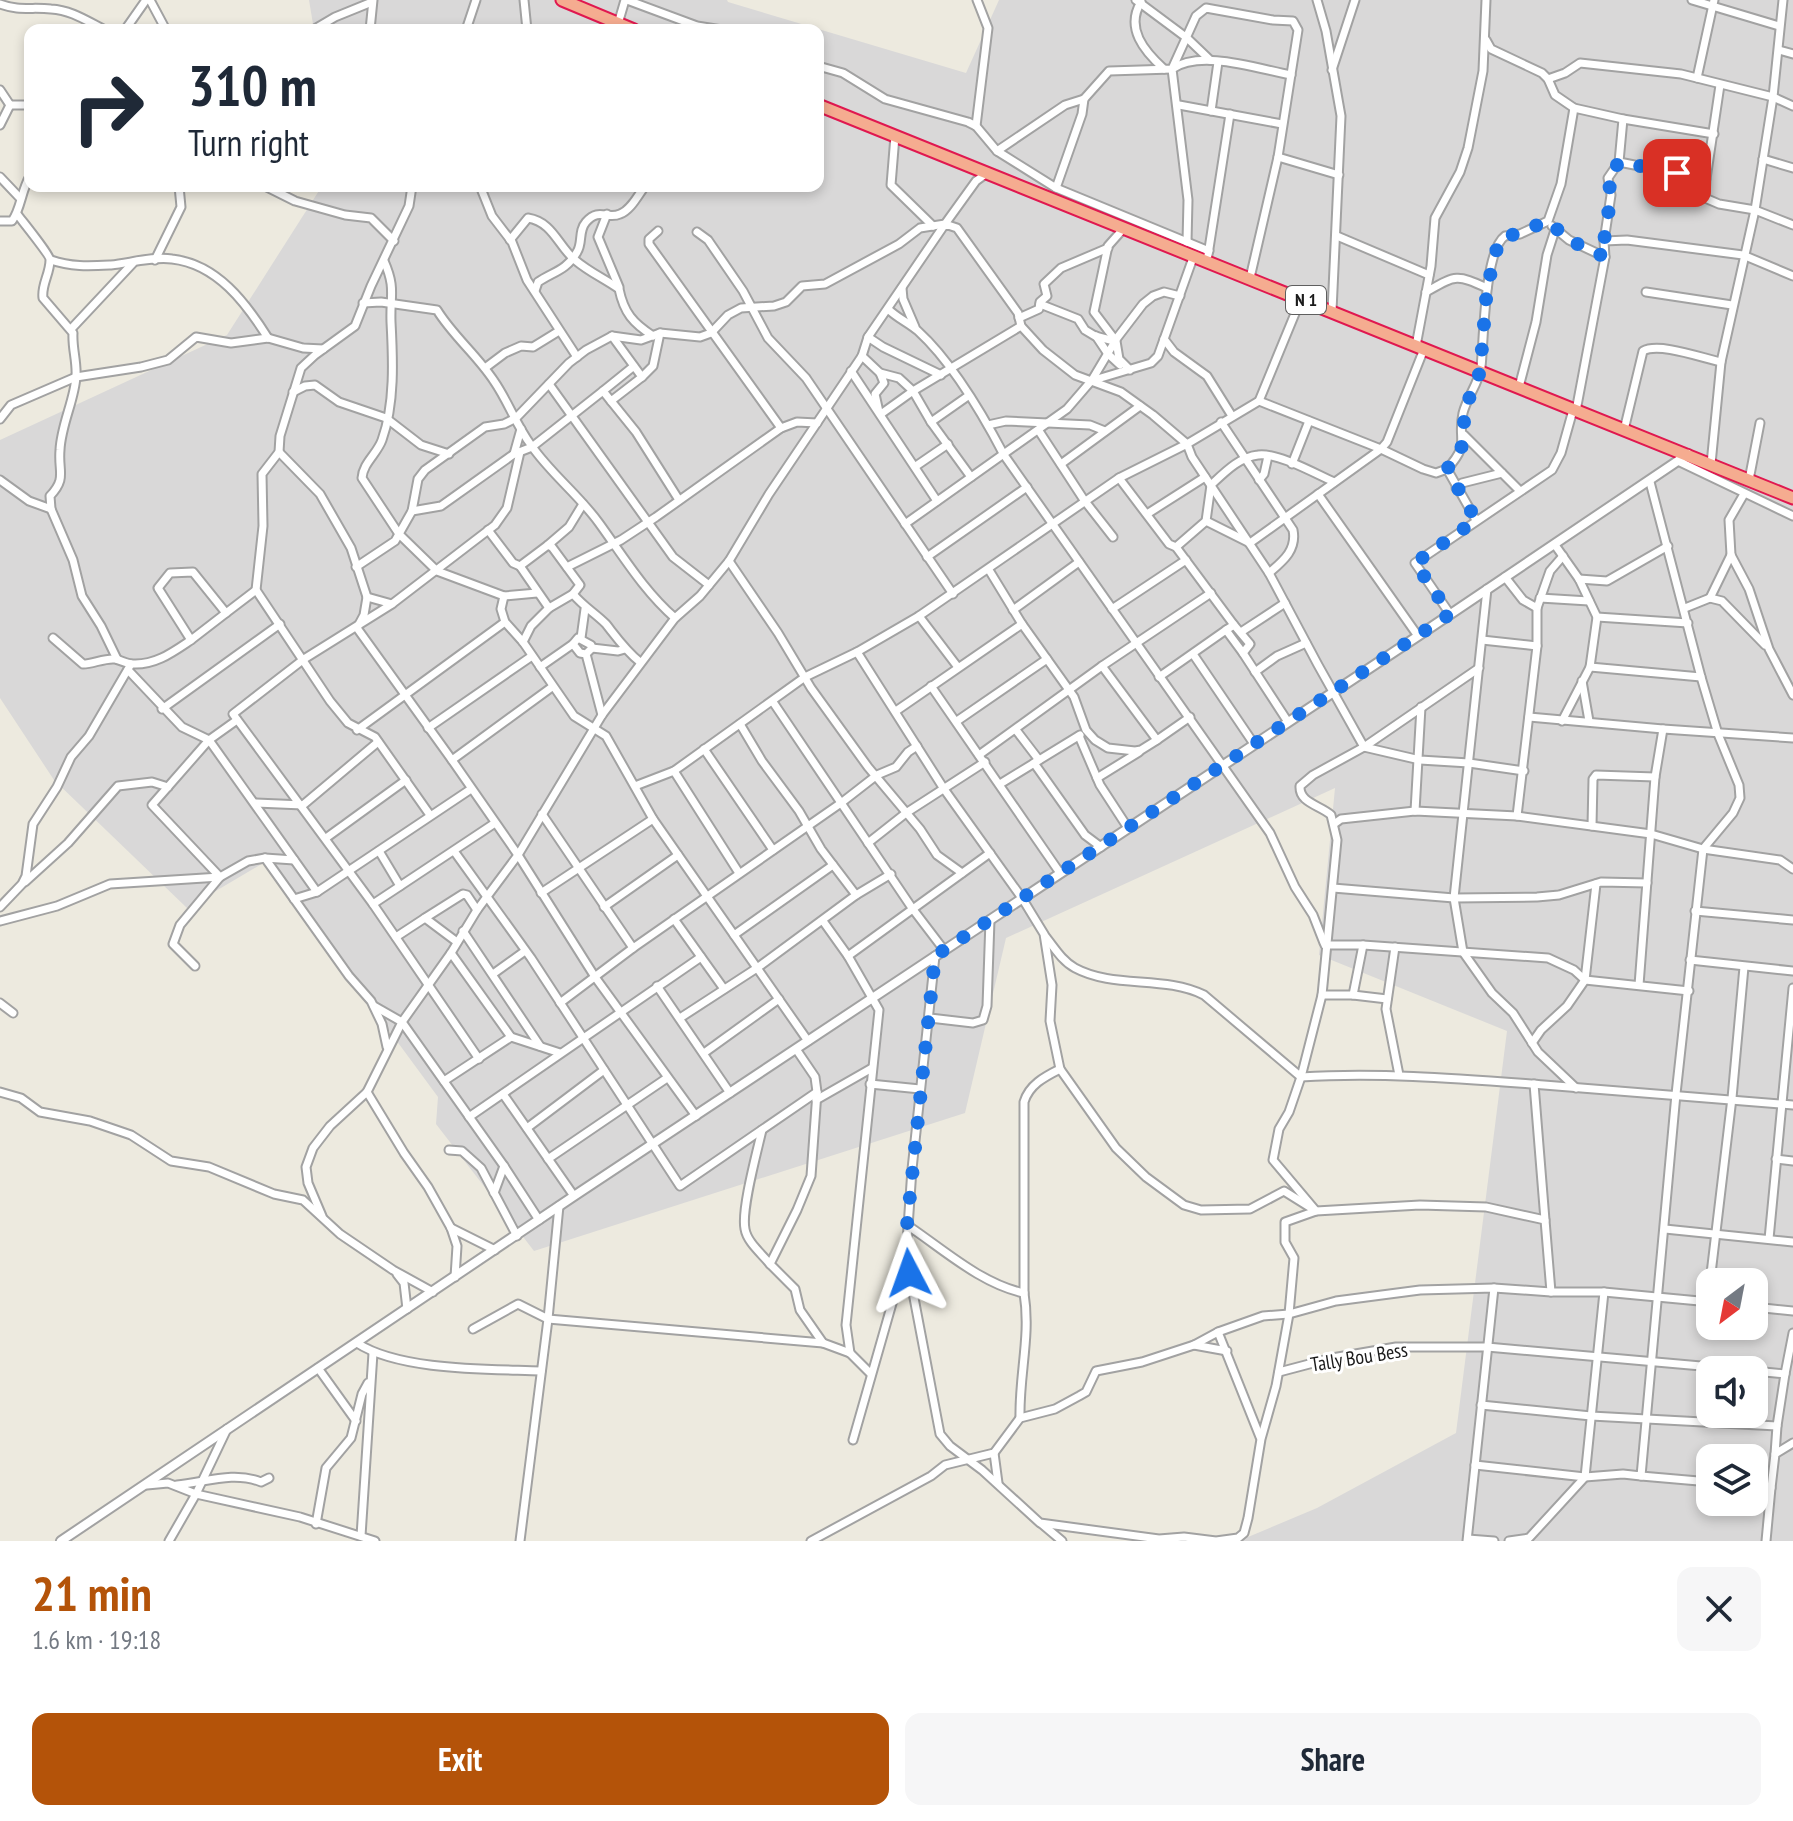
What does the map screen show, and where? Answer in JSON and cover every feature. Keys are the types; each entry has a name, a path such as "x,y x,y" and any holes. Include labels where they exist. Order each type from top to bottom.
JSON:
{"highway":[{"path":"562,0 618,24"},
{"name":"N 1","path":"824,107 1194,255 1208,255 1250,278 1624,430 1683,458 1711,464 1793,498"}],"street":[{"path":"130,24 148,0 162,24"},
{"path":"468,24 476,0"},
{"path":"524,0 526,24"},
{"path":"618,24 626,0 692,24"},
{"path":"976,126 988,28 977,0"},
{"path":"1317,0 1326,31 1341,116 1332,311"},
{"path":"1332,72 1355,0"},
{"path":"1250,543 1387,442 1420,347 1435,218 1460,172 1468,148 1483,71 1486,0"},
{"path":"1692,0 1713,3 1779,26"},
{"path":"1711,464 1721,362 1755,210 1773,97 1783,0"},
{"path":"323,24 373,1 371,24"},
{"path":"1187,242 1188,200 1179,105 1168,69 1143,46 1134,30 1139,1 1214,61"},
{"path":"1697,78 1713,3"},
{"path":"0,4 24,10 50,8 72,12 94,24"},
{"path":"1168,69 1196,16 1206,8 1293,21 1298,30 1278,157 1250,278"},
{"path":"1485,38 1491,49 1548,79 1555,95 1574,108 1714,134"},
{"path":"1779,50 1793,54"},
{"path":"997,151 1065,105 1084,99 1109,71 1168,69 1183,63 1214,61 1291,75"},
{"path":"1211,111 1214,61"},
{"path":"1548,79 1580,63 1681,74 1773,97 1793,106"},
{"path":"824,68 843,73 885,99 958,118 976,126 997,151 1056,188 1187,242 1208,255 1230,114"},
{"path":"1720,85 1704,195 1707,199 1755,210 1793,225"},
{"path":"0,91 10,105"},
{"path":"1056,188 1082,114 1084,99"},
{"path":"10,105 24,105"},
{"path":"0,125 10,105"},
{"path":"1179,105 1282,124"},
{"path":"1259,401 1423,469 1436,473 1447,469 1460,454 1464,411 1480,372 1487,288 1499,240 1548,221 1561,184 1574,108"},
{"path":"1450,614 1415,563 1557,466 1574,411 1605,257 1604,241 1611,195 1608,178 1619,162 1623,119"},
{"path":"895,136 891,185 933,226"},
{"path":"1278,157 1339,175"},
{"path":"1763,159 1793,168"},
{"path":"1619,162 1706,179"},
{"path":"322,1216 308,1183 308,1157 330,1126 367,1092 402,1022 518,855 593,728 675,618 729,561 769,494 862,356 868,337 976,181 987,173"},
{"path":"0,177 19,197"},
{"path":"0,221 12,221 24,187"},
{"path":"155,260 181,207 180,192"},
{"path":"277,192 295,201 345,215 371,218 394,241"},
{"path":"411,192 409,206 355,326 301,368 280,436 279,452 262,474 263,526 256,590 330,701 348,723 357,730 370,733 378,742 430,815"},
{"path":"482,192 492,216 510,240 535,291 577,357"},
{"path":"535,291 538,282 555,275 577,252 585,223 594,215 624,213 640,192"},
{"path":"17,214 33,238 49,253 51,260 42,290 43,298 56,315 72,328"},
{"path":"607,214 598,237 623,306 633,324 657,335"},
{"path":"510,240 528,218 537,220 552,231 572,258 619,289"},
{"path":"1548,221 1569,240 1605,257"},
{"path":"356,567 390,546 399,534 412,511 418,479 425,470 485,427 504,424 516,418 577,357 612,336 641,340 657,335 700,337 711,333 728,315 741,308 786,302 802,286 825,284 899,244 920,228 945,224 957,228 1020,322 1043,350 1075,375 1121,392 1187,444 1192,457 1269,573 1364,747 1420,760 1524,771"},
{"path":"1124,228 1108,248 1094,312 1116,341 1119,359 1129,370"},
{"path":"1519,387 1555,230"},
{"path":"658,231 649,239 649,244 781,428"},
{"path":"697,232 708,240 752,307 768,338 806,378 953,594"},
{"path":"1337,236 1429,275"},
{"path":"1604,241 1627,240 1743,255 1793,276"},
{"path":"880,413 1039,309 1047,296 1044,284 1061,268 1108,248"},
{"path":"1092,380 1151,363 1158,356 1194,255"},
{"path":"51,260 77,267 170,258 200,266 225,283 250,310 268,338"},
{"path":"384,261 391,278 393,371 383,437 365,465 362,478 399,534 437,571 504,596 537,593"},
{"path":"133,263 72,328 76,377 59,451 62,478 50,496 51,509 73,560 82,596 117,659 129,667 162,709 182,727 209,740 317,892"},
{"path":"1426,292 1447,279 1462,276 1487,288"},
{"path":"902,288 903,299 916,329"},
{"path":"905,524 1039,431 1078,398 1143,304 1164,292 1180,296"},
{"path":"1646,292 1732,305"},
{"path":"635,786 674,771 805,677 857,652 919,616 1119,478 1187,444 1259,401 1301,299"},
{"path":"363,303 371,301 437,310 446,327 485,368 532,447 599,523 660,605 675,618"},
{"path":"1040,304 1078,319 1085,330 1096,336 1116,341"},
{"path":"888,309 916,329 950,369 988,425 1004,455 1270,833 1295,887 1313,915 1325,945"},
{"path":"485,368 505,353 521,346 533,347 559,331"},
{"path":"611,401 653,366 657,335"},
{"path":"612,336 642,377"},
{"path":"1096,336 1108,354 1129,370"},
{"path":"0,419 11,405 76,377 168,360 196,337 231,343 268,338 303,348 325,349"},
{"path":"868,337 941,375"},
{"path":"1164,339 1174,352 1207,376 1232,416"},
{"path":"1624,430 1643,351 1664,348 1721,362"},
{"path":"862,356 880,373 884,383 875,394 880,413"},
{"path":"412,511 441,506 517,453 532,447 634,366"},
{"path":"925,367 950,369"},
{"path":"851,371 937,501"},
{"path":"880,373 899,378 913,391 931,422 971,477"},
{"path":"549,384 673,557 709,585"},
{"path":"293,392 315,385 339,402 386,418 415,442 449,454"},
{"path":"603,391 636,432 679,500"},
{"path":"931,422 968,396"},
{"path":"1061,464 1140,406"},
{"path":"988,425 1006,421 1090,425 1105,431"},
{"path":"1292,464 1309,421"},
{"path":"567,567 647,522 781,428 797,422 817,423"},
{"path":"1221,422 1285,517 1295,539 1285,560 1269,573"},
{"path":"1749,480 1760,423"},
{"path":"479,1059 303,805 233,714 304,659 392,604 501,519 507,508 521,429"},
{"path":"1039,431 1084,500 1113,537"},
{"path":"1464,435 1520,491"},
{"path":"916,466 948,444"},
{"path":"279,452 320,494 351,548 367,597 364,615 357,628"},
{"path":"1176,547 1206,521 1211,485 1235,464 1261,454 1334,482"},
{"path":"1259,480 1264,474 1268,456"},
{"path":"61,1541 1683,458 1744,494 1793,516"},
{"path":"1447,469 1476,520"},
{"path":"1456,488 1462,483 1502,473"},
{"path":"1147,514 1205,477"},
{"path":"1119,478 1211,593 1243,653 1288,722"},
{"path":"0,480 29,501 51,509"},
{"path":"1641,1476 1676,1094 1703,849 1733,813 1740,798 1739,785 1718,734 1701,677 1650,482"},
{"path":"927,557 1027,487"},
{"path":"1318,494 1418,636"},
{"path":"1744,494 1729,520 1731,555 1749,589 1769,649"},
{"path":"520,566 569,527 583,504"},
{"path":"1206,521 1250,543"},
{"path":"488,530 513,563 520,566 549,608"},
{"path":"523,642 531,626 549,608 573,594 580,585 548,545"},
{"path":"1555,545 1579,579 1597,617 1590,667 1562,721"},
{"path":"1579,579 1607,581 1668,546"},
{"path":"1710,598 1731,555"},
{"path":"1517,816 1537,646 1537,608 1550,571 1563,556"},
{"path":"1112,609 1186,560"},
{"path":"729,561 868,767 920,829 937,855 962,873"},
{"path":"1013,610 1079,562"},
{"path":"989,570 1022,624 1069,690 1097,778 1128,828"},
{"path":"191,640 158,588 164,577 170,573 193,572 226,613"},
{"path":"1505,577 1523,600 1537,608"},
{"path":"1487,589 1454,898 1463,952 1492,993 1513,1013 1532,1043 1576,1088"},
{"path":"22,884 29,863 33,824 57,787 71,757 89,736 129,667 162,659 256,590"},
{"path":"868,843 906,813 944,789 1069,690 1135,642 1211,593"},
{"path":"573,594 640,662"},
{"path":"504,596 501,609 505,622 523,642 574,716 606,736 653,819 808,1041"},
{"path":"367,597 392,604"},
{"path":"1540,598 1589,601"},
{"path":"1685,608 1710,598 1722,601 1769,649 1792,685 1793,695"},
{"path":"1241,632 1285,603"},
{"path":"581,638 585,609"},
{"path":"919,616 957,666"},
{"path":"1597,617 1688,623"},
{"path":"357,730 505,622"},
{"path":"162,709 280,624"},
{"path":"896,711 1022,624"},
{"path":"357,628 518,855 595,977 696,1116"},
{"path":"1230,628 1241,632 1250,644 1243,653"},
{"path":"1159,677 1230,628"},
{"path":"53,638 83,664 117,659"},
{"path":"540,667 581,638"},
{"path":"581,638 591,645 589,651 602,715"},
{"path":"1482,640 1537,646"},
{"path":"1255,672 1277,656 1306,643"},
{"path":"573,644 580,653 625,649"},
{"path":"857,652 944,789 1044,934 1076,969 1112,978 1161,982 1204,995 1301,1077 1399,1075 1793,1105"},
{"path":"1193,654 1254,744"},
{"path":"428,728 532,656"},
{"path":"957,721 1047,659"},
{"path":"1102,666 1157,740"},
{"path":"1590,667 1701,677"},
{"path":"1316,1211 1273,1160 1279,1129 1289,1112 1301,1077 1322,995 1337,840 1329,813 1304,798 1300,786 1313,775 1364,747 1479,668"},
{"path":"1582,681 1589,721"},
{"path":"931,686 1060,873"},
{"path":"452,760 552,687"},
{"path":"773,702 912,908 944,950"},
{"path":"1415,811 1421,707"},
{"path":"1097,778 1190,717"},
{"path":"1529,717 1793,738"},
{"path":"220,877 154,808 154,800 209,740 237,720"},
{"path":"740,724 762,761 856,895"},
{"path":"1639,985 1655,777 1663,729"},
{"path":"1016,730 1085,835 1101,847"},
{"path":"1082,733 1108,748 1141,750"},
{"path":"1000,784 1082,733"},
{"path":"256,803 290,807 303,805 378,742"},
{"path":"560,1003 877,775 896,767 917,746"},
{"path":"704,749 773,850"},
{"path":"674,771 739,873"},
{"path":"1592,826 1593,779 1596,775 1655,777"},
{"path":"326,838 406,780"},
{"path":"0,907 68,843 118,786 152,782 168,787"},
{"path":"294,899 317,892 471,789"},
{"path":"1334,824 1341,819 1415,811 1517,816 1651,834 1703,849 1780,860 1793,869"},
{"path":"542,814 633,948"},
{"path":"541,893 653,819"},
{"path":"373,904 495,823"},
{"path":"379,851 400,886"},
{"path":"454,851 525,951 680,1186 817,1096 872,1068"},
{"path":"848,956 990,853"},
{"path":"604,907 678,855"},
{"path":"195,966 173,944 180,925 220,877 241,863 265,858 294,860"},
{"path":"265,858 374,1006 382,1024 387,1049"},
{"path":"734,935 833,865"},
{"path":"680,1018 891,874"},
{"path":"0,921 57,906 110,884 220,877"},
{"path":"1333,888 1454,898 1537,897 1559,895 1596,884 1647,883"},
{"path":"1532,1043 1567,1006 1585,980 1596,884"},
{"path":"396,937 463,894 477,910"},
{"path":"1695,911 1793,920"},
{"path":"425,918 457,942"},
{"path":"674,919 724,989"},
{"path":"930,1018 973,1023 983,1020 987,1006 990,920"},
{"path":"823,921 874,997 879,1010 846,1325 850,1353"},
{"path":"463,931 540,1046"},
{"path":"1044,934 1052,985 1050,1021 1060,1069 1116,1148 1146,1177 1184,1205 1201,1210 1250,1209 1284,1191 1316,1211"},
{"path":"1325,945 1548,958 1574,970 1585,980 1689,991"},
{"path":"1353,995 1363,945"},
{"path":"1395,947 1387,999 1389,1032 1399,1075"},
{"path":"493,974 525,951"},
{"path":"451,953 511,1037 560,1053"},
{"path":"935,956 906,1256 940,1434 1062,1541"},
{"path":"469,1117 701,957"},
{"path":"1690,960 1793,971"},
{"path":"1712,1268 1744,967"},
{"path":"657,986 730,1093"},
{"path":"1769,1239 1793,988"},
{"path":"1322,995 1387,999"},
{"path":"704,1053 779,999"},
{"path":"0,1003 13,1013"},
{"path":"374,1006 402,1022 539,1220"},
{"path":"444,1081 511,1037"},
{"path":"770,1264 811,1176 817,1096 815,1077 796,1049"},
{"path":"811,1541 931,1476 945,1465 994,1453 1020,1418 1019,1385 1028,1333 1024,1293 1024,1102 1027,1093 1042,1078 1060,1069"},
{"path":"527,1128 604,1070"},
{"path":"548,1159 667,1078"},
{"path":"870,1084 920,1089"},
{"path":"1534,1084 1551,1292"},
{"path":"0,1092 21,1098 40,1112 90,1121 131,1135 171,1161 209,1167 274,1194 303,1200 340,1234 393,1270 433,1292"},
{"path":"367,1092 451,1228 457,1246 455,1277"},
{"path":"503,1094 574,1196"},
{"path":"762,1130 750,1182 744,1228 748,1238 795,1289 800,1310 823,1343"},
{"path":"449,1150 462,1151 473,1158 517,1236"},
{"path":"1776,1159 1793,1161"},
{"path":"494,1193 504,1166"},
{"path":"1040,1523 1159,1539 1184,1537 1216,1541 1238,1538 1244,1533 1289,1314 1294,1258 1285,1242 1285,1222 1316,1211 1420,1205 1486,1207 1545,1220"},
{"path":"520,1541 559,1206"},
{"path":"907,1225 990,1281 1024,1293"},
{"path":"451,1228 495,1250"},
{"path":"1665,1229 1793,1242"},
{"path":"853,1440 906,1256"},
{"path":"393,1270 404,1283 407,1309"},
{"path":"1020,1418 1055,1409 1086,1392 1096,1371 1142,1362 1194,1345 1218,1332 1263,1316 1289,1314 1350,1299 1420,1290 1494,1288 1604,1292 1696,1301"},
{"path":"1494,1288 1468,1540 1494,1541"},
{"path":"1509,1541 1529,1540 1585,1477 1604,1292"},
{"path":"473,1329 518,1304 548,1319 823,1343 850,1353 871,1374"},
{"path":"1768,1308 1793,1311"},
{"path":"1218,1332 1261,1439"},
{"path":"1766,1541 1777,1426 1793,1333"},
{"path":"357,1343 387,1358 475,1368 541,1371"},
{"path":"1194,1345 1228,1351"},
{"name":"Tally Bou Bess","path":"1279,1372 1332,1358 1396,1347 1487,1347 1696,1365"},
{"path":"361,1536 373,1353"},
{"path":"318,1368 356,1421"},
{"path":"1768,1372 1785,1374"},
{"path":"316,1524 326,1468 351,1438 362,1394 371,1380"},
{"path":"1481,1405 1591,1416 1777,1426"},
{"path":"169,1541 227,1429"},
{"path":"1775,1454 1793,1443"},
{"path":"994,1453 998,1483"},
{"path":"1475,1465 1585,1477 1641,1476 1696,1481"},
{"path":"174,1485 229,1477 246,1476 261,1482 269,1478"},
{"path":"147,1485 168,1483 196,1494 300,1517 375,1541"}],"shaded area":[{"path":"309,0 727,0 802,24 313,24"},
{"path":"999,0 1793,0 1793,1541 1182,1541 1187,1535 1248,1537 1317,1508 1456,1433 1507,1031 1319,955 1335,788 1006,938 965,1113 534,1251 436,1124 438,1097 265,862 187,908 54,780 0,698 0,440 227,335 318,192 824,192 824,31 966,73"}],"route":[{"path":"909,1273 907,1225 935,956 1450,614 1415,563 1476,520 1447,469 1460,454 1464,411 1480,372 1487,288 1499,240 1548,221 1569,240 1605,257 1604,241 1611,195 1607,183 1611,170 1619,162 1677,173"}]}
